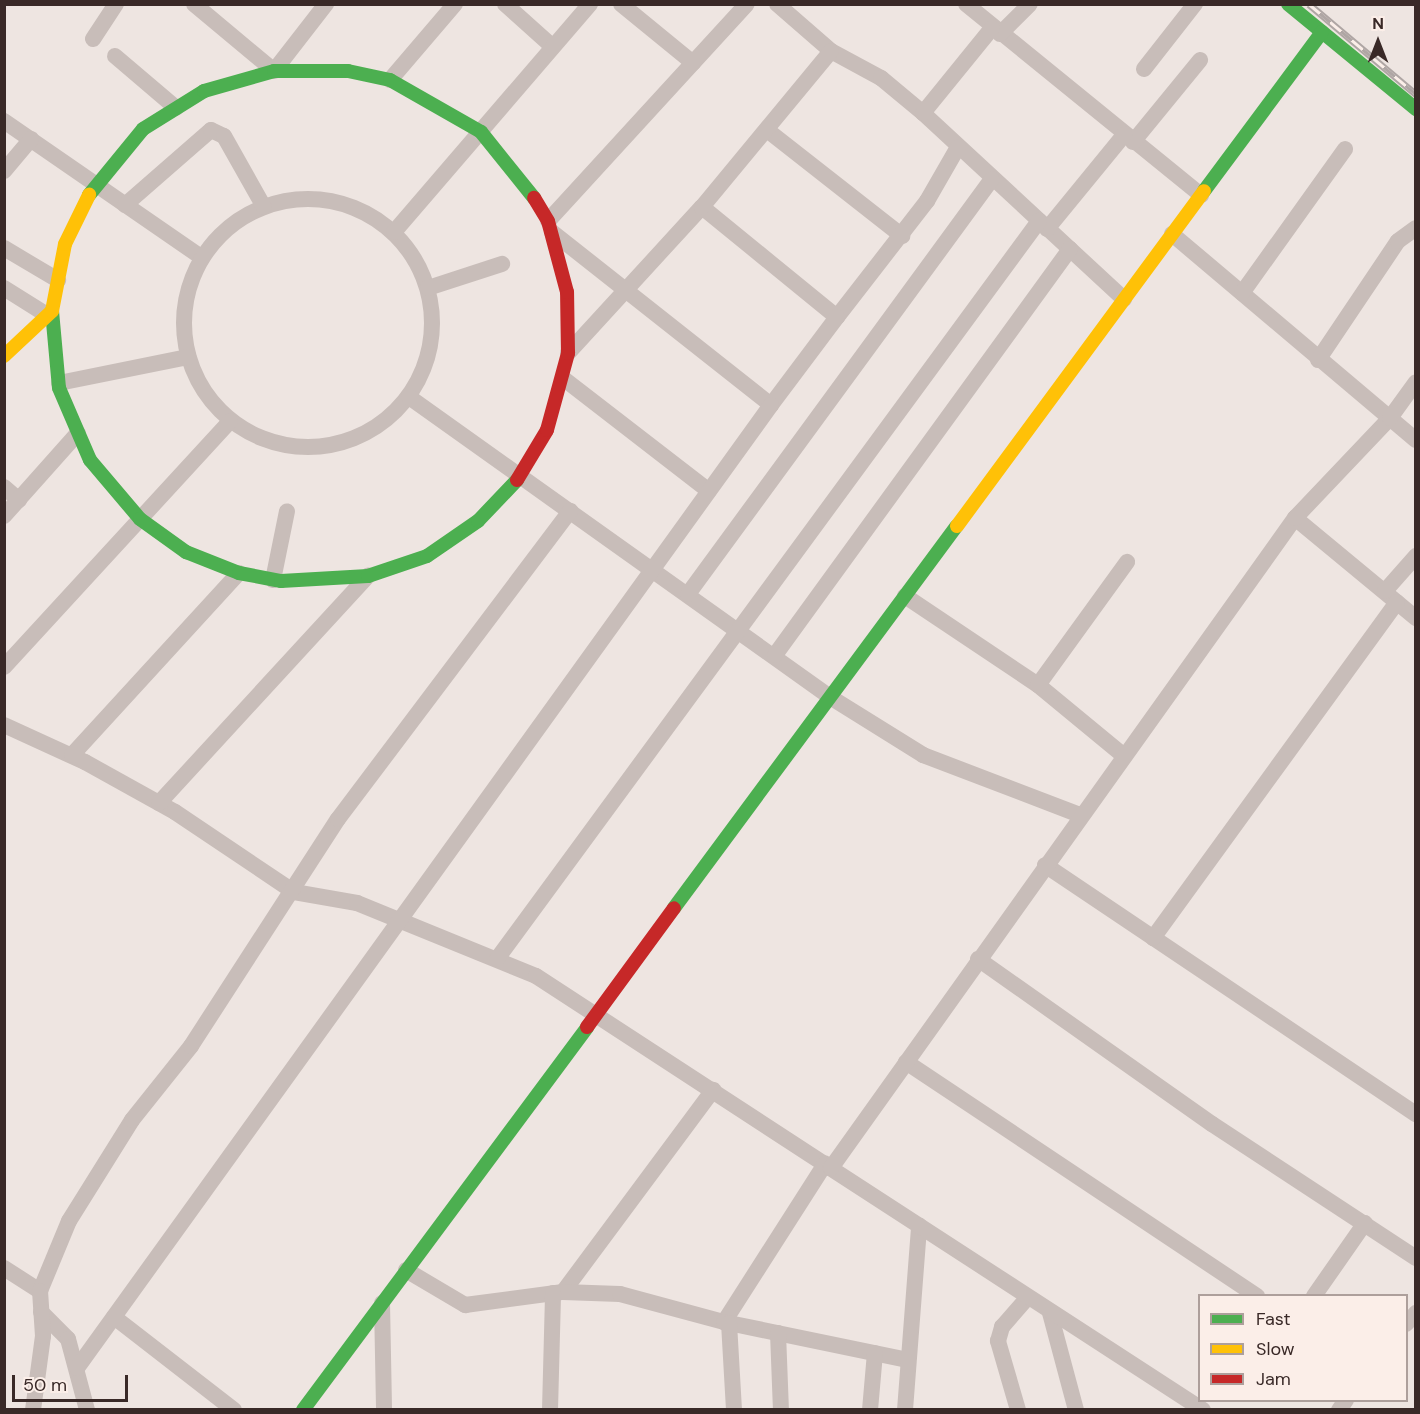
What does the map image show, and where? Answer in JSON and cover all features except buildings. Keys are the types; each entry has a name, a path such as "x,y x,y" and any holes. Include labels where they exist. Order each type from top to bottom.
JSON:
{"main road":[{"path":"1288,4 1416,109"},
{"path":"303,1410 1322,32"},
{"path":"274,71 348,71 390,80 481,132 522,178 550,226 567,292 568,353 564,380 547,430 520,476 478,521 427,556 368,576 325,583 273,580 239,573 186,552 140,519 90,460 59,383 50,313 65,244 94,183 143,129 204,91 274,71"},
{"path":"4,356 50,313"}],"street":[{"path":"93,39 116,4"},
{"path":"194,4 274,71 326,4"},
{"path":"390,80 455,4"},
{"path":"505,4 553,47"},
{"path":"394,232 590,4"},
{"path":"621,4 693,63"},
{"path":"747,4 550,226 627,291 771,405"},
{"path":"777,4 831,51 881,78 923,113 992,179 1125,299"},
{"path":"966,4 996,31 1201,195"},
{"path":"923,113 996,31 1030,4"},
{"path":"1144,69 1195,4"},
{"path":"568,353 702,207 831,51"},
{"path":"115,56 176,108"},
{"path":"497,959 1043,225 1200,60"},
{"path":"4,121 201,258"},
{"path":"125,205 211,130 224,136 264,207"},
{"path":"767,130 902,236"},
{"path":"4,171 31,139"},
{"path":"77,1368 403,920 650,567 837,317 902,236 958,147"},
{"path":"1242,293 1345,149"},
{"path":"688,594 992,179"},
{"path":"291,199 329,200 364,211 394,232 417,260 428,288 433,330 426,365 409,397 380,425 334,444 305,447 265,440 230,421 206,394 188,357 183,327 187,291 201,258 225,229 264,207 291,199"},
{"path":"702,207 837,317"},
{"path":"1318,360 1398,241 1416,228"},
{"path":"1172,234 1318,360 1416,440"},
{"path":"4,248 58,280"},
{"path":"775,655 1070,249"},
{"path":"428,288 502,264"},
{"path":"4,288 50,313"},
{"path":"59,383 188,357"},
{"path":"564,380 709,491"},
{"path":"734,1410 727,1322 828,1166 906,1062 1123,754 1295,518 1390,418 1416,382"},
{"path":"409,397 775,655 830,697 922,755 1080,815"},
{"path":"4,667 230,421"},
{"path":"4,516 78,433"},
{"path":"4,487 19,500"},
{"path":"273,580 287,511"},
{"path":"33,1410 41,1312 40,1290 69,1221 132,1120 191,1046 294,892 338,819 570,511"},
{"path":"1295,518 1416,618"},
{"path":"1153,938 1391,597 1416,556"},
{"path":"1038,685 1127,562"},
{"path":"72,755 239,573"},
{"path":"159,803 368,576"},
{"path":"905,596 1038,685 1123,754"},
{"path":"4,725 72,755 159,803 294,892 357,903 403,920 497,959 597,1012 1027,1298 1203,1410"},
{"path":"1045,865 1416,1114"},
{"path":"978,959 1212,1125 1416,1258"},
{"path":"906,1062 1254,1294"},
{"path":"550,1410 558,1292 713,1090"},
{"path":"1315,1294 1365,1223"},
{"path":"905,1410 919,1226"},
{"path":"4,1268 40,1290"},
{"path":"406,1270 465,1305 558,1292 620,1294 727,1322 907,1360"},
{"path":"1018,1410 998,1341 1002,1327 1027,1298"},
{"path":"382,1303 384,1410"},
{"path":"41,1312 68,1340 87,1410"},
{"path":"1050,1313 1076,1410"},
{"path":"114,1317 234,1410"},
{"path":"778,1333 781,1410"},
{"path":"870,1410 875,1353"}],"railway":[{"path":"1309,4 1416,94"}],"traffic: fast":[{"path":"1288,4 1416,109"},
{"path":"1204,191 1322,32"},
{"path":"89,195 143,129 204,91 274,71 348,71 390,80 481,132 534,198"},
{"path":"52,311 59,388 90,460 140,519 186,552 239,573 281,581 368,576 427,556 478,521 517,480"},
{"path":"674,908 957,526"},
{"path":"303,1410 587,1027"}],"traffic: slow":[{"path":"957,526 1204,191"},
{"path":"4,356 52,311 65,244 89,195"}],"traffic: jam":[{"path":"517,480 547,430 568,353 567,292 548,221 534,198"},
{"path":"587,1027 674,908"}]}
